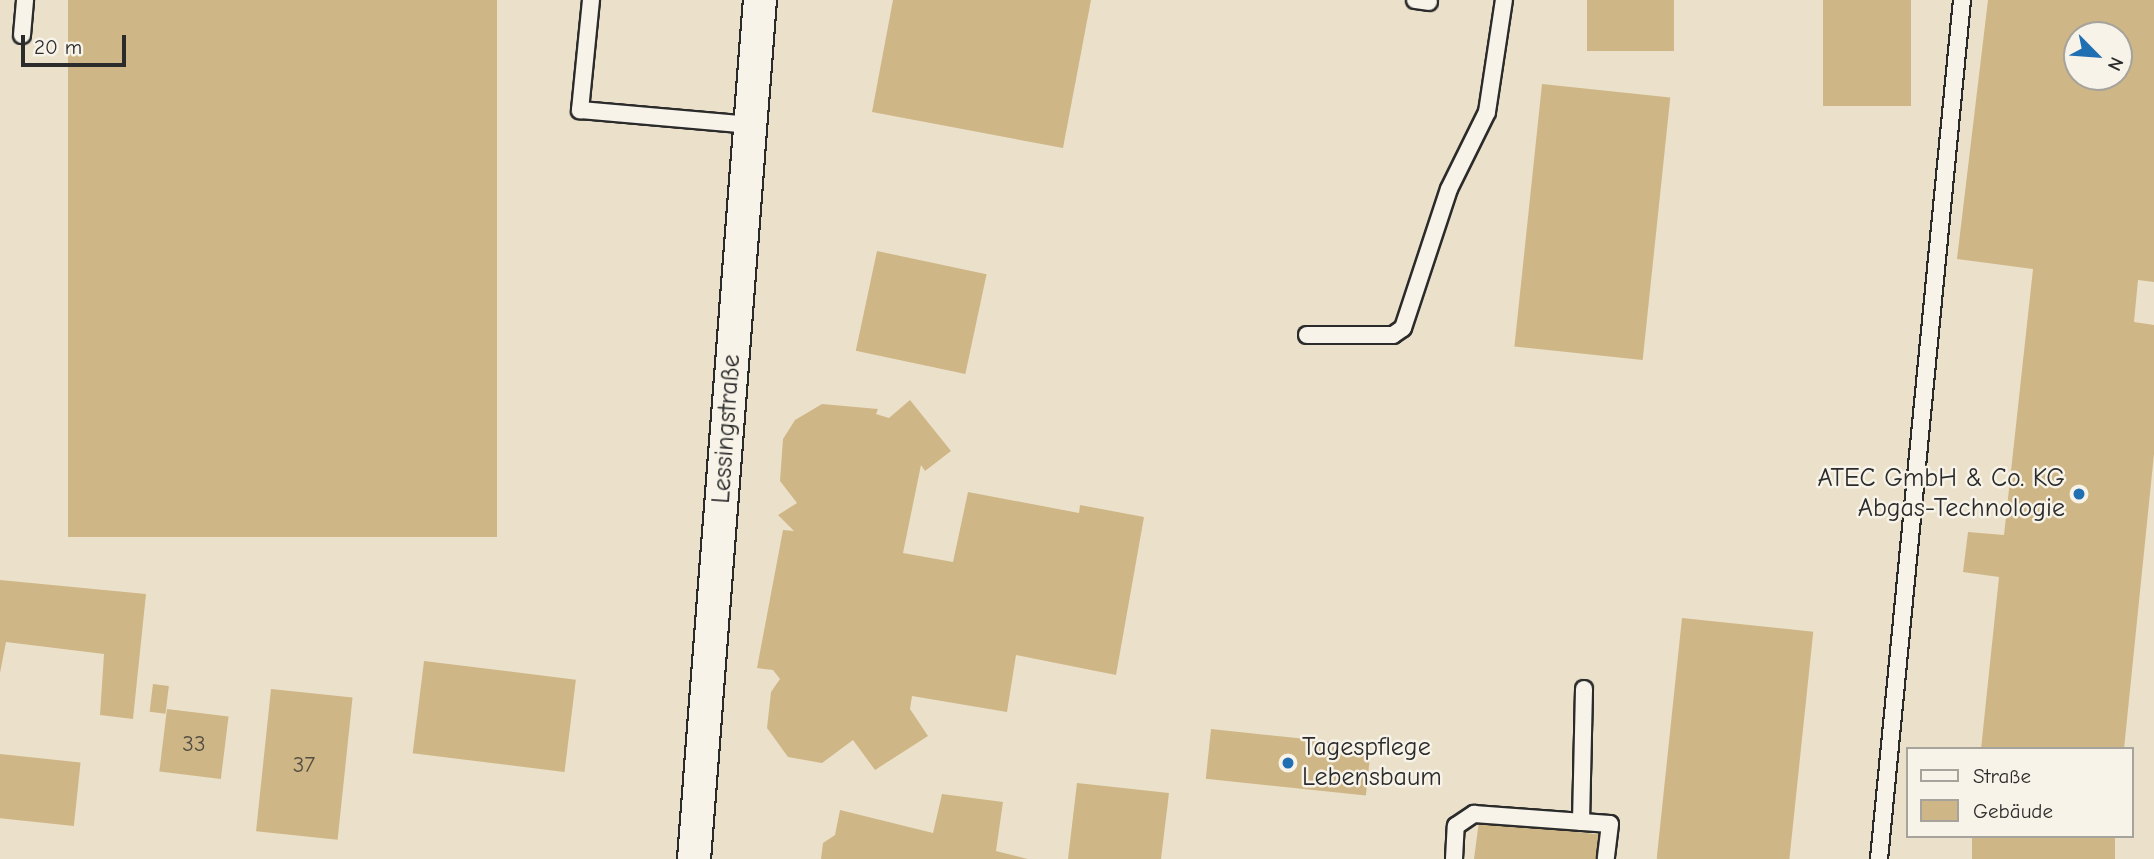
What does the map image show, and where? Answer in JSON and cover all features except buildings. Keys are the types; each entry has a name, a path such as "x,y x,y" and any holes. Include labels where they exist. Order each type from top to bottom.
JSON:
{"street":[{"name":"Lessingstraße","path":"694,859 760,0"}],"lane":[{"path":"22,35 25,0"},
{"path":"591,0 580,110 751,125"},
{"path":"1307,335 1393,335 1403,328 1449,189 1487,113 1504,0"},
{"path":"1879,859 1962,0"},
{"path":"1581,822 1584,689"},
{"path":"1454,859 1456,827 1474,814 1610,824 1606,859"}],"shaded area":[{"path":"0,0 2154,0 2154,859 0,859"}],"place":[{"name":"ATEC GmbH & Co. KG Abgas-Technologie","path":"2079,494"},
{"name":"Tagespflege Lebensbaum","path":"1288,763"}]}
